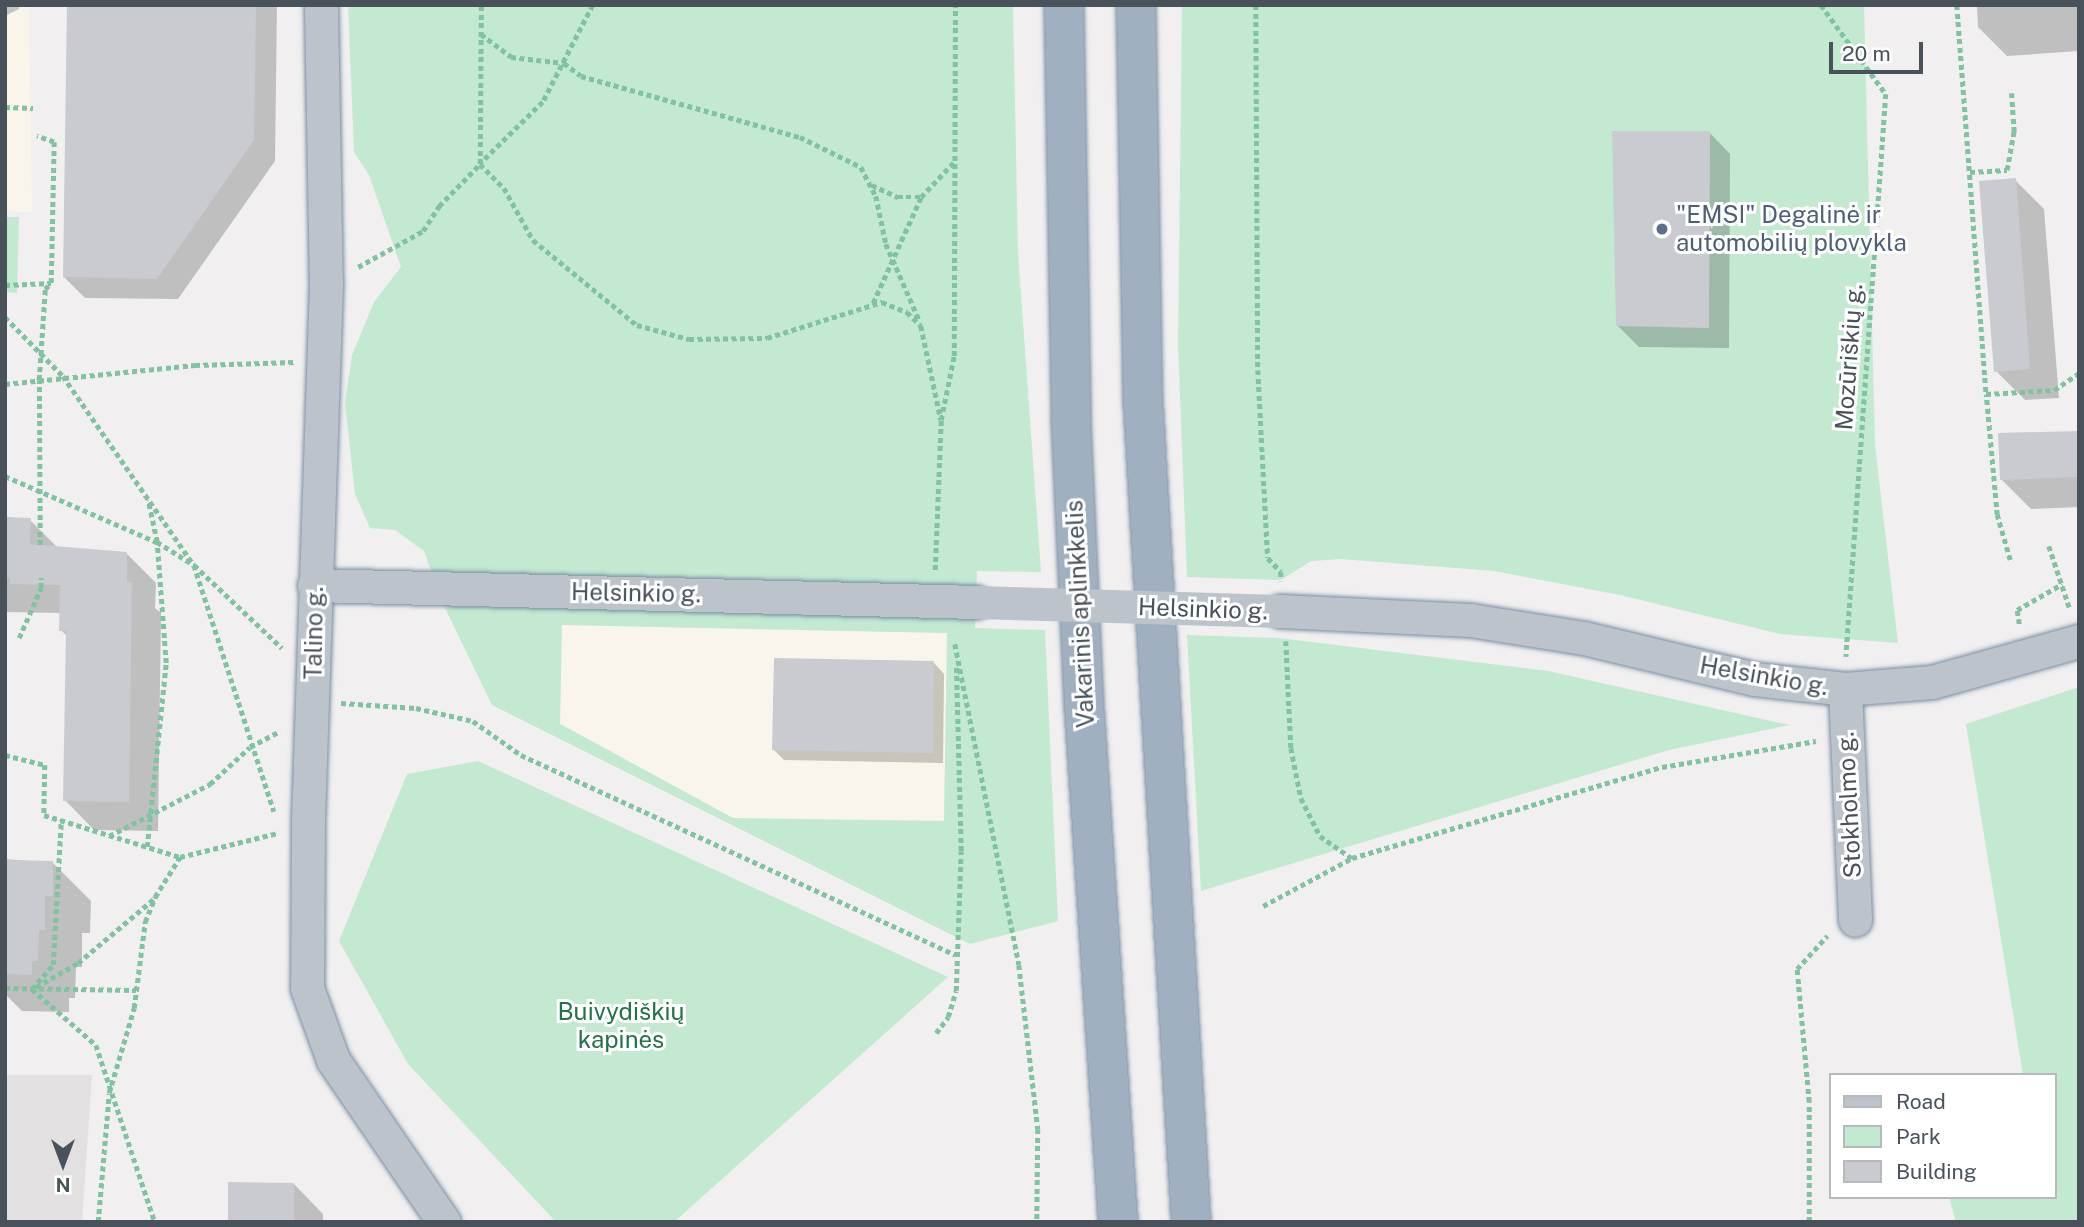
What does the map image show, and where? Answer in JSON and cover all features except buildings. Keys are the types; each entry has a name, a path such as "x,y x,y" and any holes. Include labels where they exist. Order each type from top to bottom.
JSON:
{"highway":[{"name":"Vakarinis aplinkkelis","path":"1064,5 1071,433 1084,718 1118,1222"},
{"path":"1136,5 1143,401 1191,1222"}],"street":[{"name":"Talino g.","path":"321,5 326,283 324,361 314,585 313,708 295,826 307,988 317,1025 333,1060 444,1222"},
{"name":"Helsinkio g.","path":"314,585 1282,611 1469,620 1584,638 1755,679 1845,689 1932,682 2079,641"},
{"name":"Stokholmo g.","path":"1845,689 1855,920"}],"path":[{"path":"481,5 480,164 504,188 533,240 637,325 689,339 768,338 882,302 907,312 921,326"},
{"path":"326,283 401,247 424,231 439,206 543,102 593,5"},
{"path":"936,578 941,420 954,356 955,5"},
{"path":"1256,5 1258,370 1268,558 1281,572 1291,748 1301,798 1320,836 1352,858"},
{"name":"Mozūriškių g.","path":"1821,5 1886,94 1845,689"},
{"path":"1957,5 1997,515 2010,560"},
{"path":"481,34 511,57 565,63 581,76 800,137 861,167 871,184 894,265 921,326 941,420"},
{"path":"1970,172 2007,170 2014,132 2011,93"},
{"path":"5,107 33,108"},
{"path":"37,136 54,142 51,283 45,289 39,380 40,545"},
{"path":"873,303 894,265 921,197 955,161"},
{"path":"871,184 898,197 921,197"},
{"path":"5,285 51,283"},
{"path":"5,317 63,376 194,565 250,747 295,826 180,857 44,815 45,765 5,755"},
{"path":"5,384 63,376 195,365 324,361"},
{"path":"1986,394 2053,390 2079,373"},
{"path":"5,476 157,542 194,565 287,652 313,655"},
{"path":"147,496 157,542 166,663 147,847"},
{"path":"2049,546 2070,609"},
{"path":"19,638 41,578"},
{"path":"2019,625 2018,610 2062,584"},
{"path":"936,1033 948,1017 956,991 955,955 961,851 954,634"},
{"path":"955,644 1019,965 1038,1129 1037,1222"},
{"path":"109,836 210,784 250,747 313,708 415,708 473,721 521,755 955,955"},
{"path":"1263,906 1352,858 1662,767 1845,737"},
{"path":"32,989 53,965 61,820"},
{"path":"98,1222 109,1093 136,990 142,946 155,897 180,857"},
{"path":"32,989 78,963 155,897"},
{"path":"1809,1222 1809,1102 1797,969 1829,933 1855,920"},
{"path":"5,988 136,990"},
{"path":"32,989 96,1045 109,1093 155,1222"}],"shaded area":[{"path":"5,5 29,5 32,212 5,211"},
{"path":"562,625 947,633 944,822 733,818 560,723"},
{"path":"5,1075 92,1075 82,1222 5,1222"}],"green space":[{"path":"348,5 1013,5 1018,253 1041,572 977,571 975,628 1045,630 1058,921 970,944 492,705 443,604 424,551 395,530 370,528 355,494 345,403 352,355 374,302 401,267 369,175 354,152","holes":["562,625 947,633 944,821 733,818 560,724"]},
{"path":"1182,5 1864,5 1875,445 1898,643 1780,634 1620,595 1494,571 1341,559 1311,561 1281,580 1187,577 1178,345"},
{"path":"5,217 19,217 17,293 5,292"},
{"path":"1187,635 1279,638 1548,671 1789,725 1669,750 1201,891"},
{"path":"2079,687 2079,1222 1956,1222 1950,1199 2056,1199 2056,1073 2023,1073 1966,724"},
{"name":"Buivydiškių kapinės","path":"478,761 948,977 674,1222 556,1222 408,1064 339,941 407,774"}],"place":[{"name":"\"EMSI\" Degalinė ir automobilių plovykla","path":"1662,229"}]}
